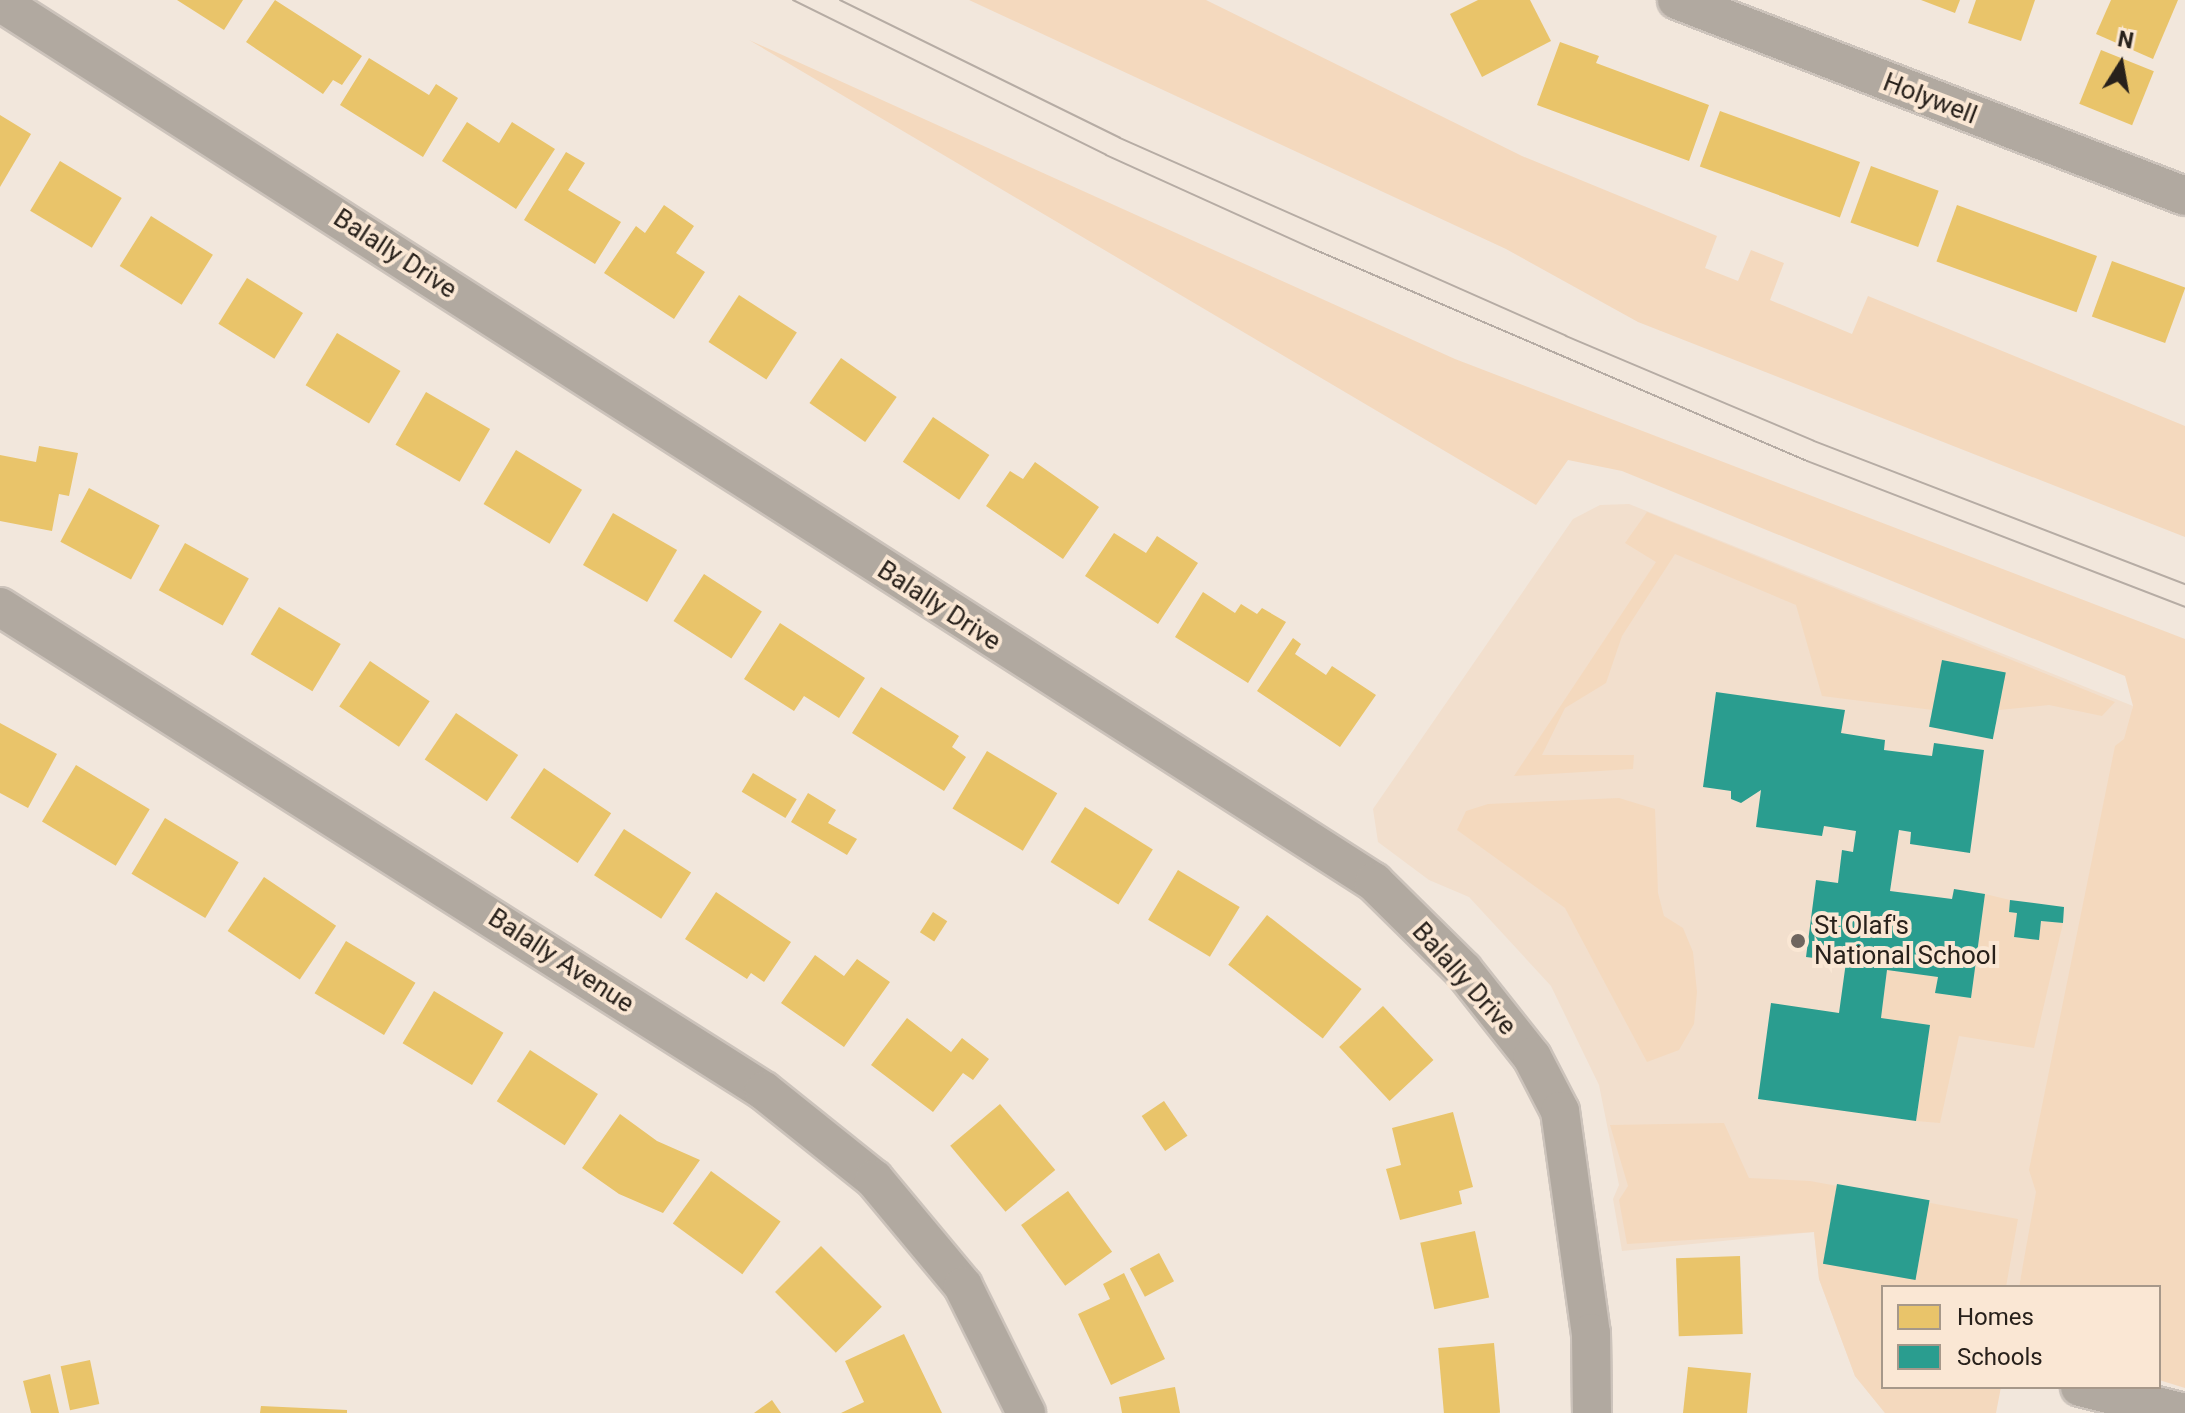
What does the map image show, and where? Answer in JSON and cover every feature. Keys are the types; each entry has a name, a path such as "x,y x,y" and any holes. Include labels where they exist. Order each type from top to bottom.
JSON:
{"street":[{"name":"Holywell","path":"1677,0 2185,196"},
{"name":"Balally Drive","path":"0,2 1374,882 1463,970 1532,1057 1560,1111 1591,1333 1592,1413"},
{"name":"Balally Avenue","path":"0,607 764,1091 874,1179 963,1286 1026,1413"},
{"path":"2088,1389 2184,1413"}],"shaded area":[{"path":"969,0 1206,0 1522,156 1717,236 1705,268 1738,281 1751,250 1784,263 1770,300 1852,334 1868,296 2185,426 2185,537 1638,322 1506,249"},
{"path":"749,40 1455,359 2185,639 2185,1388 2161,1381 2161,1285 2019,1285 2036,1192 2029,1170 2115,746 2124,739 2133,706 2125,676 1622,471 1568,460 1536,505"},
{"name":"St Olaf's National School","path":"1629,504 2133,706 2019,1285 1881,1285 1881,1389 1885,1389 1885,1413 1855,1376 1819,1279 1814,1232 1622,1251 1613,1199 1619,1185 1599,1085 1551,986 1469,897 1429,880 1378,842 1373,809 1573,519 1600,505"},
{"path":"1647,512 2115,702 2102,716 2049,705 1999,710 1942,661 1933,710 1822,696 1796,605 1675,554 1622,636 1606,683 1565,708 1542,755 1634,755 1633,769 1514,776 1656,562 1625,543"},
{"path":"1619,798 1655,809 1658,893 1664,916 1683,928 1693,952 1697,992 1694,1024 1679,1050 1647,1062 1565,908 1457,830 1466,811 1488,804"},
{"path":"1985,894 2010,900 2009,912 2017,913 2014,937 2039,940 2041,921 2063,923 2034,1048 1959,1036 1940,1123 1916,1121 1930,1025 1881,1018 1887,970 1938,977 1936,993 1971,998"},
{"path":"1724,1123 1749,1178 1810,1181 2018,1219 2006,1285 1881,1285 1881,1389 2001,1389 1996,1413 1885,1413 1855,1376 1819,1279 1814,1232 1627,1244 1619,1200 1628,1186 1610,1125"}],"building: Homes":[{"path":"177,0 243,0 224,30"},
{"path":"275,0 362,56 342,85 333,80 323,94 246,42"},
{"path":"1478,0 1530,0 1551,41 1482,77 1450,14"},
{"path":"1921,0 1960,0 1955,13"},
{"path":"1976,0 2035,0 2021,41 1968,23"},
{"path":"2111,0 2178,0 2153,59 2096,34"},
{"path":"1560,42 1599,56 1596,63 1709,105 1689,161 1537,105"},
{"path":"2101,50 2154,71 2132,125 2079,104"},
{"path":"369,58 429,95 436,84 458,98 423,157 340,105"},
{"path":"1720,111 1860,162 1840,217 1700,166"},
{"path":"0,115 31,134 0,187"},
{"path":"467,122 499,143 512,122 555,149 516,209 442,161"},
{"path":"566,152 585,163 568,190 621,222 595,264 524,220"},
{"path":"60,161 122,198 92,248 30,211"},
{"path":"1871,166 1939,191 1918,247 1850,222"},
{"path":"664,205 694,226 676,253 705,272 674,319 604,273 636,226 645,233"},
{"path":"1957,205 2097,256 2076,312 1936,261"},
{"path":"151,216 213,255 182,305 120,266"},
{"path":"2112,261 2185,288 2165,343 2092,316"},
{"path":"247,278 303,313 274,359 218,324"},
{"path":"739,295 797,333 766,380 709,342"},
{"path":"337,333 400,371 369,423 306,385"},
{"path":"841,358 897,397 865,442 809,403"},
{"path":"426,392 490,429 460,482 396,445"},
{"path":"933,417 989,455 959,500 903,462"},
{"path":"39,446 78,453 69,496 59,494 52,531 0,521 0,455 36,462"},
{"path":"516,450 582,490 550,544 484,504"},
{"path":"1035,462 1099,507 1063,559 986,506 1010,471 1023,479"},
{"path":"89,488 160,526 131,579 60,542"},
{"path":"613,513 677,550 647,602 583,565"},
{"path":"1114,533 1146,553 1157,536 1198,563 1158,624 1085,576"},
{"path":"185,543 249,578 223,626 159,590"},
{"path":"704,574 762,612 731,659 674,621"},
{"path":"1203,592 1235,613 1241,604 1257,614 1262,608 1286,622 1248,683 1175,637"},
{"path":"279,607 341,644 312,691 251,654"},
{"path":"780,623 865,678 839,718 804,696 794,711 744,679"},
{"path":"1293,638 1301,644 1295,654 1326,675 1332,666 1376,695 1340,747 1257,691"},
{"path":"370,661 430,701 399,747 339,707"},
{"path":"881,687 959,736 952,747 966,757 944,791 852,733"},
{"path":"456,713 518,755 487,801 425,759"},
{"path":"0,723 57,754 28,808 0,793"},
{"path":"987,751 1057,793 1023,851 952,808"},
{"path":"76,765 150,809 116,866 42,822"},
{"path":"544,768 611,813 578,863 510,818"},
{"path":"753,773 797,799 785,818 742,792"},
{"path":"808,793 836,810 828,823 857,839 847,855 791,822"},
{"path":"1085,807 1153,849 1118,905 1051,862"},
{"path":"165,818 239,862 205,918 132,874"},
{"path":"624,829 691,873 661,919 594,875"},
{"path":"1178,870 1240,907 1210,957 1148,920"},
{"path":"264,877 336,926 300,980 228,931"},
{"path":"716,892 791,942 764,982 751,973 747,979 685,939"},
{"path":"933,912 947,921 934,941 920,932"},
{"path":"1267,915 1362,989 1323,1039 1228,965"},
{"path":"346,941 415,983 384,1035 315,993"},
{"path":"815,955 844,976 857,959 890,982 844,1047 781,1003"},
{"path":"434,991 503,1033 472,1085 403,1043"},
{"path":"1383,1006 1433,1060 1390,1101 1339,1047"},
{"path":"907,1018 951,1052 962,1038 989,1059 973,1080 963,1073 933,1112 871,1065"},
{"path":"530,1050 598,1094 565,1145 497,1101"},
{"path":"1164,1101 1187,1136 1165,1151 1142,1116"},
{"path":"1000,1104 1055,1170 1005,1212 950,1146"},
{"path":"1453,1112 1473,1187 1459,1191 1462,1204 1400,1220 1386,1169 1401,1165 1392,1128"},
{"path":"620,1114 657,1141 700,1160 663,1213 619,1194 582,1168"},
{"path":"711,1171 781,1222 742,1274 673,1224"},
{"path":"1068,1191 1112,1252 1065,1286 1021,1225"},
{"path":"1475,1231 1489,1298 1434,1309 1420,1243"},
{"path":"821,1246 882,1307 836,1353 775,1292"},
{"path":"1159,1253 1174,1281 1145,1297 1130,1268"},
{"path":"1740,1256 1743,1334 1679,1336 1676,1258"},
{"path":"1124,1273 1165,1359 1111,1385 1078,1314 1110,1299 1103,1284"},
{"path":"904,1334 942,1413 841,1413 864,1402 845,1361"},
{"path":"1494,1343 1500,1413 1444,1413 1438,1348"},
{"path":"90,1360 99,1404 70,1410 61,1366"},
{"path":"1688,1367 1751,1373 1747,1413 1683,1413"},
{"path":"50,1374 59,1413 31,1413 23,1381"},
{"path":"1175,1387 1180,1413 1122,1413 1119,1397"},
{"path":"772,1400 781,1413 754,1413"},
{"path":"261,1406 347,1410 347,1413 260,1413"}],"building: Schools":[{"path":"1942,660 2006,672 1993,739 1929,727"},
{"path":"1716,692 1845,710 1841,733 1885,740 1884,750 1932,756 1934,743 1984,750 1970,853 1910,844 1911,832 1899,830 1890,891 1952,899 1954,889 1985,894 1971,998 1935,993 1938,977 1887,970 1881,1018 1930,1025 1916,1121 1758,1099 1771,1003 1839,1013 1846,962 1806,957 1816,880 1838,883 1842,850 1853,852 1856,831 1824,826 1822,836 1756,827 1761,790 1741,803 1731,799 1731,791 1703,787"},
{"path":"2010,900 2064,907 2063,923 2041,921 2039,940 2014,937 2017,913 2009,912"},
{"path":"1837,1184 1930,1200 1916,1280 1823,1264"}],"tram line":[{"path":"793,0 1106,155 1311,248 1807,461 2185,607"},
{"path":"840,0 1120,138 1566,336 1814,441 2185,584"}],"place":[{"name":"St Olaf's National School","path":"1798,941"}]}
